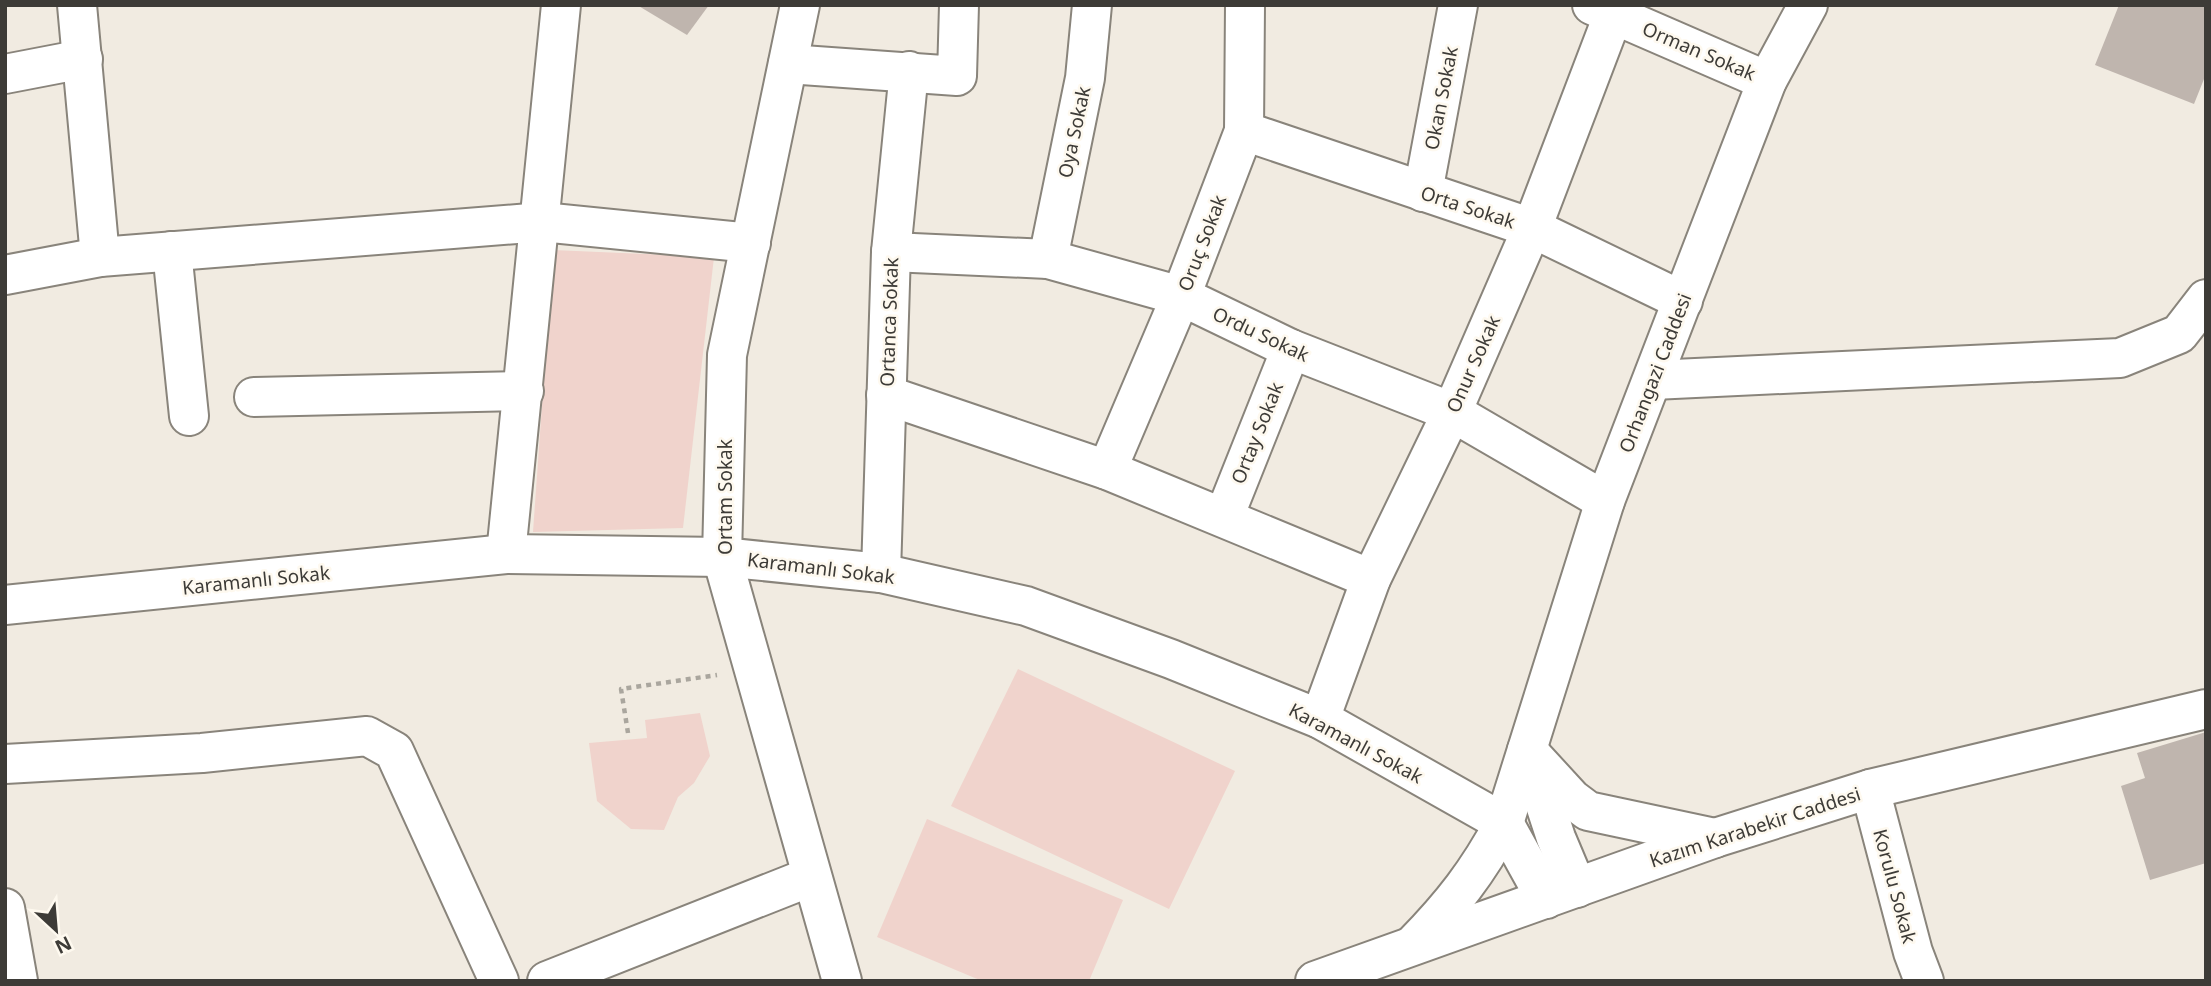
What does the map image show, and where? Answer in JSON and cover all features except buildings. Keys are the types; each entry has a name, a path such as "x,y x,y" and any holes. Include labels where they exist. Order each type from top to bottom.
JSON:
{"street":[{"path":"77,5 100,257"},
{"path":"506,554 542,222 561,5"},
{"name":"Ortam Sokak","path":"800,5 727,355 722,556 810,877 842,981"},
{"path":"788,64 957,76 959,5"},
{"name":"Oya Sokak","path":"1048,258 1085,78 1092,5"},
{"name":"Oruç Sokak","path":"1107,470 1181,296 1244,131 1245,5"},
{"name":"Okan Sokak","path":"1423,192 1458,5"},
{"name":"Orhangazi Caddesi","path":"1413,944 1451,907 1472,879 1504,823 1605,501 1767,80 1808,5"},
{"name":"Orman Sokak","path":"1607,9 1767,80"},
{"name":"Onur Sokak","path":"1320,719 1371,579 1452,412 1532,228 1607,9"},
{"path":"5,74 83,59"},
{"name":"Ortanca Sokak","path":"881,573 891,252 909,71"},
{"name":"Orta Sokak","path":"1244,131 1532,228 1684,301"},
{"path":"5,275 100,257 542,222 751,243"},
{"path":"172,251 189,416"},
{"name":"Ordu Sokak","path":"891,252 1048,258 1181,296 1291,349 1452,412 1605,501"},
{"path":"1653,380 2120,358 2179,334 2206,299"},
{"name":"Ortay Sokak","path":"1224,517 1291,349"},
{"path":"254,397 524,391"},
{"path":"886,395 1107,470 1371,579"},
{"name":"Karamanlı Sokak","path":"5,605 506,554 722,556 881,573 1026,606 1171,659 1320,719 1504,823"},
{"name":"Kazım Karabekir Caddesi","path":"1315,981 1715,838 1870,789 2206,709"},
{"path":"5,764 202,753 367,736 394,751 499,981"},
{"path":"1527,750 1572,799 1588,811 1715,838"},
{"path":"1527,750 1556,838 1561,894"},
{"name":"Korulu Sokak","path":"1870,789 1913,952 1924,981"},
{"path":"1504,823 1561,894"},
{"path":"547,981 810,877"},
{"path":"5,908 18,981"}],"path":[{"path":"628,733 621,689 706,677 752,667"}],"shaded area":[{"path":"553,250 714,257 683,528 533,532"},
{"path":"1018,669 1235,771 1169,909 951,806"},
{"path":"700,713 710,756 694,783 678,797 664,830 631,829 597,801 589,743 647,738 645,720"},
{"path":"927,819 1123,900 1089,981 982,981 877,937"}]}
